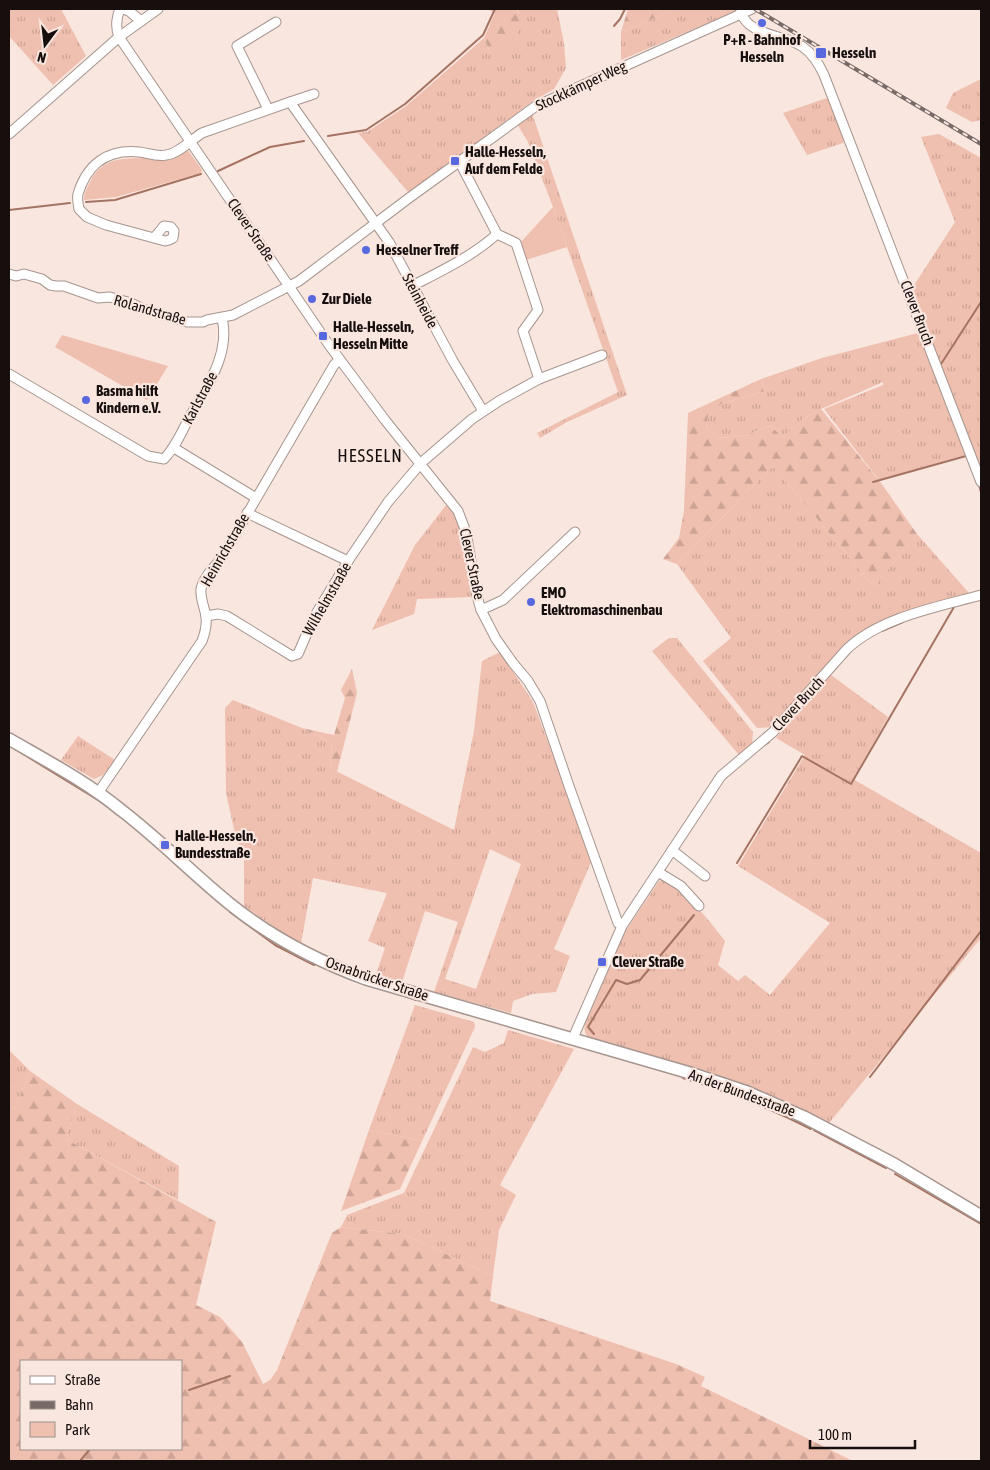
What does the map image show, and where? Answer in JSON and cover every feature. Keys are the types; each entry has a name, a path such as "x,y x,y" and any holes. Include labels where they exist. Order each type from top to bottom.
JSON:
{"main road":[{"name":"Osnabrücker Straße","path":"9,739 98,793 150,833 230,904 283,940 344,971 485,1013"},
{"name":"An der Bundesstraße","path":"485,1013 720,1082 775,1103 894,1164 981,1216"}],"street":[{"path":"119,37 116,29 116,18 122,9 129,10 141,20"},
{"path":"9,134 119,37 158,9"},
{"name":"Stockkämper Weg","path":"289,286 299,281 376,222 536,106 752,9"},
{"name":"Clever Bruch","path":"740,13 748,24 756,29 790,40 804,48 816,59 852,145 981,482"},
{"path":"268,109 237,46 276,22"},
{"name":"Clever Straße","path":"119,37 339,360 458,511 466,532 481,610 496,639 528,681 540,701 568,786 618,923 622,926"},
{"path":"154,238 106,225 87,217 79,209 78,194 90,168 101,159 119,152 166,155 179,150 202,133 314,94"},
{"name":"Steinheide","path":"290,102 390,242 453,361 483,411"},
{"path":"459,161 498,234 516,243 538,310 523,331 539,379"},
{"path":"412,286 448,268 489,242 498,234"},
{"name":"Rolandstraße","path":"9,274 16,276 24,274 50,285 64,286 98,298 110,298 132,303 143,309 188,322 202,322 233,315 289,286"},
{"name":"Karlstraße","path":"174,448 211,382 217,366 222,351 225,328 222,318"},
{"path":"421,463 483,411 539,379 602,355"},
{"name":"Heinrichstraße","path":"98,793 202,641 206,629 206,616 201,590 205,581 221,559 334,365 339,360"},
{"path":"9,374 148,456 164,459 174,448 256,498"},
{"name":"Wilhelmstraße","path":"206,616 218,614 227,616 292,656 298,654 314,617 348,561 388,502 421,463"},
{"path":"247,513 348,561"},
{"path":"481,610 503,600 575,532"},
{"name":"Clever Bruch","path":"622,926 721,776 773,732 853,644 869,633 898,620 922,611 981,595"},
{"path":"672,850 705,876"},
{"path":"658,872 681,886 699,906"},
{"path":"573,1038 622,926"}],"green space":[{"path":"9,9 61,9 86,56 53,85 9,36"},
{"path":"488,9 517,9 519,14 517,33 510,47 490,53 484,38 495,13"},
{"path":"517,9 557,9 564,43 566,68 554,89 533,101 409,193 358,133 367,132 406,106 484,38 490,53 519,13"},
{"path":"628,9 677,9 621,32"},
{"path":"677,9 741,9 621,60 621,32"},
{"path":"981,79 981,120 972,122 946,108 953,93"},
{"path":"830,97 846,137 843,143 807,155 783,113"},
{"path":"532,113 627,395 565,423 540,438 537,433 618,392 553,207 528,142 517,124"},
{"path":"939,134 981,158 981,474 911,290 955,222 921,137"},
{"path":"187,149 202,170 201,173 116,197 84,200 90,182 96,172 104,165 123,159 168,156"},
{"path":"553,207 567,247 526,260 520,243"},
{"path":"918,333 965,455 879,480 824,409 883,385 883,382 821,409 803,419 783,437 770,426 743,436 719,438 706,429 708,416 721,404 765,391 761,379 822,358"},
{"path":"62,335 168,366 147,400 55,347"},
{"path":"761,379 765,391 721,404 708,416 706,429 719,438 743,436 770,426 783,437 803,419 821,409 881,483 917,534 874,587 773,466 677,564 663,559 679,538 684,511 688,413"},
{"path":"773,466 874,587 917,534 969,593 893,618 850,639 771,727 757,728 703,661 731,638 677,564"},
{"path":"447,504 455,514 461,534 473,597 417,599 414,614 372,630 415,545"},
{"path":"669,638 677,638 753,732 752,744 739,755 652,651"},
{"path":"500,652 533,702 592,860 554,949 570,956 556,992 532,994 513,1001 511,1013 434,992 458,922 425,911 402,982 376,974 385,948 368,941 387,893 313,878 301,943 244,906 244,859 234,829 226,793 225,708 233,700 302,728 332,743 330,768 454,830 474,731 482,661","holes":["490,849 521,864 476,989 445,979"]},
{"path":"352,669 357,693 337,772 330,768 332,743 302,728 334,735 345,698 341,690"},
{"path":"831,675 888,717 853,779 981,853 981,938 829,1123 754,1088 709,1073 593,1040 585,1032 585,1021 620,940 659,881 665,879 682,892 725,941 718,965 738,981 745,975 770,995 830,923 738,866 805,755 776,738"},
{"path":"78,736 115,760 103,775 94,779 61,760"},
{"path":"415,1005 474,1022 475,1027 422,1141 369,1130"},
{"path":"508,1030 574,1049 500,1185 516,1195 499,1230 493,1276 403,1234 341,1227 347,1215 404,1193 473,1047 485,1052 504,1043"},
{"path":"9,1050 30,1071 15,1109 9,1106"},
{"path":"30,1071 77,1104 66,1139 216,1222 196,1305 220,1317 242,1342 263,1384 270,1380 277,1370 332,1233 341,1227 403,1234 493,1276 490,1301 676,1364 705,1377 701,1386 853,1461 9,1461 9,1106 15,1109"},
{"path":"77,1104 179,1166 178,1200 66,1139"},
{"path":"369,1130 422,1141 400,1189 341,1211"}],"waterway":[{"path":"328,136 366,130 405,104 483,35 495,9"},
{"path":"614,26 625,9"},
{"path":"218,171 270,147 304,141"},
{"path":"86,202 115,200 201,174"},
{"path":"9,210 70,203"},
{"path":"941,364 981,302"},
{"path":"873,482 966,456"},
{"path":"979,485 981,492"},
{"path":"737,863 802,756 851,784 954,607"},
{"path":"882,631 903,622"},
{"path":"760,748 769,742"},
{"path":"15,749 98,800"},
{"path":"230,912 275,945 314,965"},
{"path":"594,1034 588,1027 616,980 627,984 640,980 694,915"},
{"path":"870,1077 981,931"},
{"path":"408,997 416,1000"},
{"path":"425,1002 470,1015"},
{"path":"683,1078 749,1101 811,1129"},
{"path":"814,1130 886,1168"},
{"path":"895,1174 981,1224"},
{"path":"189,1390 230,1376"},
{"path":"80,1461 89,1450"}],"railway":[{"path":"755,9 981,144"}],"place":[{"name":"P+R - Bahnhof Hesseln","path":"762,23"},
{"name":"Hesseln","path":"821,53"},
{"name":"Halle-Hesseln, Auf dem Felde","path":"455,161"},
{"name":"Hesselner Treff","path":"366,250"},
{"name":"Zur Diele","path":"312,299"},
{"name":"Halle-Hesseln, Hesseln Mitte","path":"323,336"},
{"name":"Basma hilft Kindern e.V.","path":"86,400"},
{"name":"EMO Elektromaschinenbau","path":"531,602"},
{"name":"Halle-Hesseln, Bundesstraße","path":"165,845"},
{"name":"Clever Straße","path":"602,962"}],"district":[{"name":"HESSELN","path":"370,456"}]}
